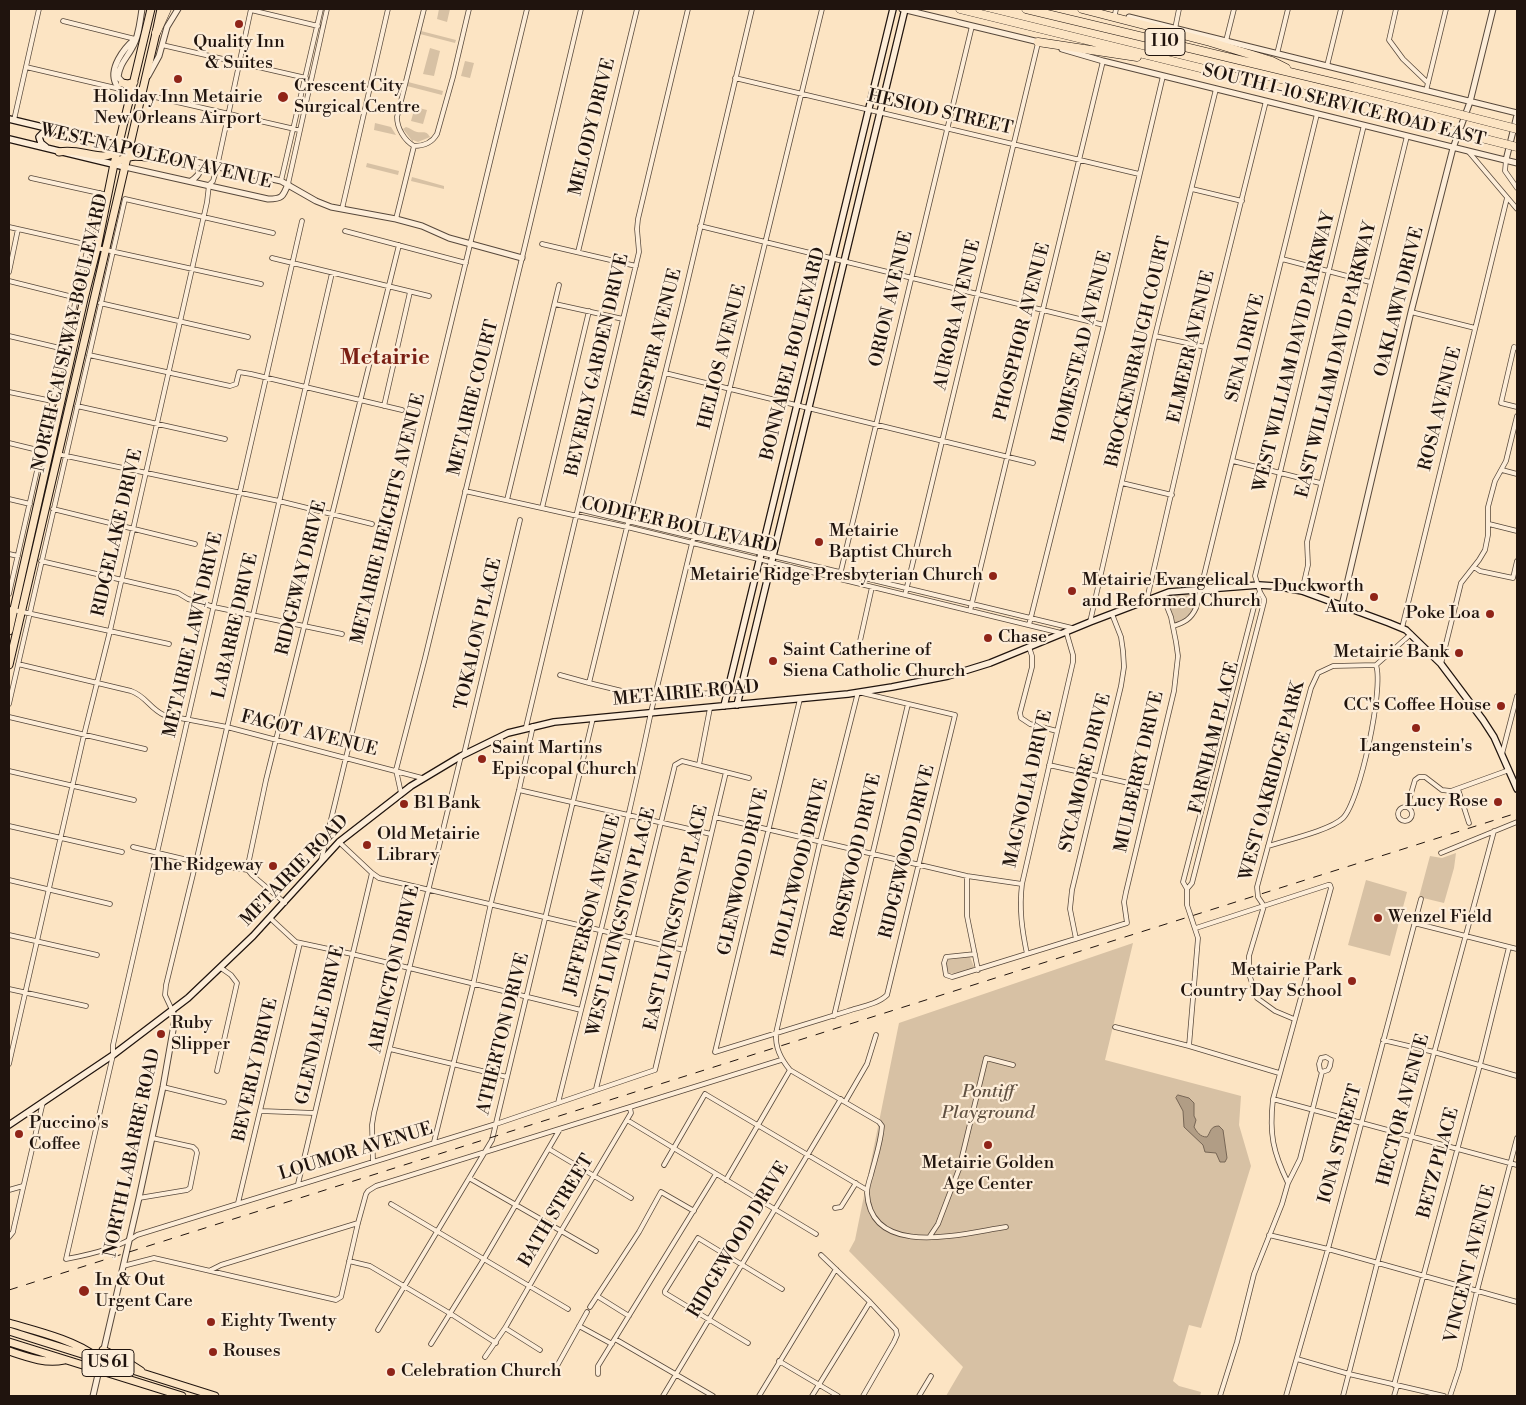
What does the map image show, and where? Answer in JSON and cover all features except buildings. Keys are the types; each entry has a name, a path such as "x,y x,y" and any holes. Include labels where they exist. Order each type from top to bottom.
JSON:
{"highway":[{"name":"NORTH CAUSEWAY BOULEVARD","path":"58,454 80,298 97,248 104,194 118,149 151,9"},
{"name":"NORTH CAUSEWAY BOULEVARD","path":"9,632 97,302 129,147 161,9"},
{"path":"156,33 167,9"},
{"name":"I 10","path":"960,9 1517,147"},
{"name":"I 10","path":"1028,9 1517,130"},
{"path":"1082,9 1252,54 1272,61 1299,75"},
{"path":"1038,42 1196,67"},
{"path":"120,86 134,80 142,94"},
{"path":"132,93 135,96 136,102 131,125 132,134"},
{"path":"59,152 68,150 103,156 118,149 129,147"},
{"path":"114,164 127,158 141,155 162,160 180,158"},
{"name":"NORTH CAUSEWAY BOULEVARD","path":"9,665 14,610"},
{"path":"9,1323 87,1350 100,1361"},
{"name":"US 61","path":"9,1331 215,1396"},
{"name":"US 61","path":"9,1342 182,1396"},
{"path":"103,1350 124,1360 145,1375"},
{"path":"9,1351 54,1362 65,1360"}],"main road":[{"name":"BONNABEL BOULEVARD","path":"724,706 893,9"},
{"name":"BONNABEL BOULEVARD","path":"737,705 904,9"},
{"name":"WEST NAPOLEON AVENUE","path":"11,120 86,138 118,149"},
{"path":"47,149 39,140 39,137 44,132 80,139 86,138"},
{"name":"WEST NAPOLEON AVENUE","path":"9,140 125,167"},
{"name":"METAIRIE ROAD","path":"9,1125 113,1055 188,998 221,968 285,903 339,842 401,793 422,778 463,755 508,733 530,727 593,718 800,699 892,688 948,676 990,663 1073,628 1162,594 1201,589 1259,585 1275,586 1302,591 1342,605 1402,628 1411,634 1441,664 1483,720 1502,754 1517,789"}],"street":[{"path":"11,120 40,9"},
{"path":"129,104 120,86 119,68 133,47 142,9"},
{"path":"145,81 159,56 167,27 178,9"},
{"path":"251,9 320,26"},
{"name":"RIDGELAKE DRIVE","path":"9,1064 11,1044 26,992 84,735 98,683 204,217 209,185 213,181 229,114 251,9"},
{"path":"288,184 311,78 321,9"},
{"path":"281,181 305,77 326,9"},
{"path":"342,210 388,9"},
{"path":"424,9 397,116 397,124 408,141 414,146 422,146 431,142 437,134 469,9"},
{"name":"METAIRIE HEIGHTS AVENUE","path":"321,861 527,9"},
{"name":"METAIRIE COURT","path":"401,793 396,770 425,658 581,9"},
{"name":"MELODY DRIVE","path":"578,252 636,9"},
{"name":"BEVERLY GARDEN DRIVE","path":"434,1142 519,790 530,727 576,516 639,252 638,219 688,9"},
{"name":"HESPER AVENUE","path":"589,683 683,301 752,9"},
{"name":"HELIOS AVENUE","path":"651,712 822,9"},
{"name":"SOUTH I-10 SERVICE ROAD EAST","path":"904,9 1038,42 1103,61 1517,163"},
{"path":"921,9 931,16"},
{"path":"1095,9 1115,11 1174,29 1517,114 1505,171 1517,188"},
{"path":"1174,29 1179,9"},
{"path":"1226,41 1234,9"},
{"path":"1277,54 1288,9"},
{"path":"1327,66 1342,9"},
{"path":"1396,9 1389,39 1403,59 1428,83"},
{"path":"1426,91 1446,9"},
{"name":"OAKLAWN DRIVE","path":"1342,605 1411,312 1453,148 1470,102 1493,9"},
{"path":"63,21 135,39"},
{"name":"ORION AVENUE","path":"839,579 972,26"},
{"name":"AURORA AVENUE","path":"905,595 1038,42"},
{"path":"162,45 311,78"},
{"name":"PHOSPHOR AVENUE","path":"970,611 1103,61"},
{"path":"26,67 102,84 120,86 132,93"},
{"name":"HOMESTEAD AVENUE","path":"1029,625 1104,325 1163,76"},
{"name":"HESIOD STREET","path":"735,78 1139,174"},
{"name":"BROCKENBRAUGH COURT","path":"1090,622 1155,336 1216,89"},
{"path":"142,94 299,130"},
{"name":"ELMEER AVENUE","path":"1147,599 1266,101"},
{"name":"SENA DRIVE","path":"1201,589 1317,114"},
{"name":"WEST WILLIAM DAVID PARKWAY","path":"1259,585 1256,576 1364,125"},
{"name":"EAST WILLIAM DAVID PARKWAY","path":"1302,591 1308,565 1306,542 1407,136"},
{"path":"396,220 414,146"},
{"name":"WEST NAPOLEON AVENUE","path":"129,147 281,181 316,201 331,207 422,226 449,238 522,258"},
{"path":"1468,151 1517,209"},
{"path":"180,158 193,163 198,168 198,175 191,181"},
{"name":"WEST NAPOLEON AVENUE","path":"125,167 268,199 278,199 285,193 288,184"},
{"path":"31,178 104,194"},
{"path":"1192,189 1242,200"},
{"name":"NORTH CAUSEWAY BOULEVARD","path":"9,594 64,349 80,298 89,245 104,194"},
{"name":"ROSA AVENUE","path":"1402,628 1507,198"},
{"name":"NORTH CAUSEWAY BOULEVARD","path":"109,250 125,199 204,217"},
{"path":"204,217 273,233"},
{"name":"METAIRIE LAWN DRIVE","path":"66,1259 113,1055 113,1045 302,221"},
{"path":"700,226 1104,325"},
{"path":"9,227 89,245"},
{"path":"9,272 18,229"},
{"path":"345,231 466,263"},
{"path":"542,244 636,266"},
{"name":"RIDGEWAY DRIVE","path":"248,870 276,740 399,245"},
{"path":"97,248 260,284"},
{"path":"272,258 429,296"},
{"path":"1282,259 1370,282"},
{"name":"LABARRE DRIVE","path":"172,1010 165,995 166,985 332,273"},
{"path":"9,281 248,337"},
{"path":"507,500 559,285"},
{"path":"384,406 410,292"},
{"name":"NORTH CAUSEWAY BOULEVARD","path":"9,704 53,509 58,454 77,406 89,355 97,302"},
{"path":"555,304 623,319"},
{"path":"542,508 589,311"},
{"path":"1411,312 1475,328"},
{"path":"9,336 64,349"},
{"path":"1155,336 1206,347"},
{"path":"1516,347 1501,403 1517,407"},
{"path":"89,355 232,386 237,383 239,372 402,410"},
{"path":"665,373 1032,463"},
{"path":"9,392 52,401"},
{"path":"77,406 225,439"},
{"path":"1441,664 1464,578 1485,550 1489,524 1488,507 1495,481 1506,461 1517,416"},
{"path":"9,444 279,501 372,524"},
{"path":"1233,461 1320,483"},
{"path":"1502,470 1517,474"},
{"path":"1122,483 1172,495"},
{"name":"CODIFER BOULEVARD","path":"465,491 626,527 1064,632"},
{"path":"9,499 30,504"},
{"path":"53,509 195,544"},
{"name":"CODIFER BOULEVARD","path":"578,509 1073,628"},
{"name":"TOKALON PLACE","path":"463,755 520,520"},
{"path":"1489,524 1517,531"},
{"path":"9,554 18,556"},
{"path":"41,561 178,592 188,599 214,607 342,634"},
{"path":"1474,567 1480,571 1513,578 1517,561"},
{"name":"FARNHAM PLACE","path":"1187,889 1192,883 1264,602 1259,585"},
{"path":"860,641 872,587"},
{"path":"1173,626 1186,622 1194,614 1201,589"},
{"name":"FARNHAM PLACE","path":"1196,928 1187,905 1187,889 1184,882 1256,599 1260,592"},
{"name":"MULBERRY DRIVE","path":"1076,939 1127,923 1124,902 1174,690 1178,656 1172,617 1162,594"},
{"path":"14,610 169,644"},
{"name":"SYCAMORE DRIVE","path":"1076,939 1070,910 1072,890 1124,667 1121,637 1112,614"},
{"name":"MAGNOLIA DRIVE","path":"1028,954 1020,918 1022,884 1073,662 1073,655 1064,632"},
{"path":"1268,846 1333,826 1345,816 1353,801 1372,727 1378,688 1376,665 1411,634"},
{"path":"1029,647 1033,661 1020,713 1021,718 1030,724 1057,731"},
{"path":"18,664 98,683"},
{"name":"WEST OAKRIDGE PARK","path":"1264,906 1258,897 1257,887 1311,688 1318,673 1333,666 1376,665"},
{"path":"560,675 655,698 727,692 740,695"},
{"name":"FAGOT AVENUE","path":"98,683 138,693 159,713 188,721 227,727 422,778"},
{"path":"858,692 908,704"},
{"name":"HOLLYWOOD DRIVE","path":"781,1060 775,1042 776,1033 820,842 858,692"},
{"path":"1502,754 1517,696"},
{"name":"GLENWOOD DRIVE","path":"776,1033 715,1052 800,699"},
{"name":"RIDGEWOOD DRIVE","path":"834,1016 880,1000 887,995 956,715 908,704"},
{"name":"ROSEWOOD DRIVE","path":"834,1016 908,704"},
{"path":"710,708 698,765 750,778"},
{"name":"JEFFERSON AVENUE","path":"558,1103 630,814 651,712"},
{"path":"9,717 145,749"},
{"name":"ATHERTON DRIVE","path":"378,1330 492,1140 593,718"},
{"name":"ARLINGTON DRIVE","path":"373,1161 373,1118 428,889 463,755"},
{"name":"WEST LIVINGSTON PLACE","path":"596,1089 634,938 673,768 677,762 682,761 698,765"},
{"path":"1049,765 1151,788"},
{"path":"1407,807 1415,780 1418,777 1425,777 1442,790 1451,791 1509,770"},
{"path":"9,771 134,800"},
{"name":"EAST LIVINGSTON PLACE","path":"656,1070 726,772"},
{"path":"1458,789 1468,823"},
{"path":"519,790 574,801 711,834"},
{"path":"715,817 967,876 1022,884"},
{"path":"1441,853 1517,822"},
{"path":"9,826 122,852"},
{"name":"HECTOR AVENUE","path":"1343,1396 1376,1264 1494,831"},
{"path":"339,842 374,874 428,889 684,950"},
{"path":"133,847 196,862 248,870 285,903"},
{"name":"GLENDALE DRIVE","path":"298,1184 352,954 374,874"},
{"path":"967,876 967,916 978,970"},
{"path":"9,880 110,904"},
{"path":"1189,1046 1198,938 1196,928 1330,885 1331,888 1272,1099 1270,1125 1272,1137 1278,1162 1288,1184"},
{"name":"IONA STREET","path":"1286,1396 1328,1249 1421,899"},
{"path":"1264,906 1249,956 1249,974 1257,998 1275,1012 1294,1019"},
{"path":"270,918 293,940 300,943 581,1010"},
{"path":"1414,923 1517,949"},
{"path":"9,934 97,955"},
{"path":"975,954 946,957 944,963 946,975 952,978 1076,939"},
{"name":"BEVERLY DRIVE","path":"238,1203 300,943"},
{"name":"BETZ PLACE","path":"1394,1396 1395,1385 1456,1148 1480,1065 1509,947"},
{"path":"217,1071 237,983 231,975 221,968"},
{"path":"9,989 86,1006"},
{"name":"NORTH LABARRE ROAD","path":"93,1396 140,1198 175,1019 172,1010"},
{"path":"776,1033 834,1016"},
{"path":"1115,1027 1189,1046 1280,1073"},
{"name":"RIDGEWOOD DRIVE","path":"663,1396 807,1154 868,1064 876,1035"},
{"path":"1383,1040 1434,1052 1517,1076"},
{"path":"390,1049 507,1077"},
{"path":"930,1236 938,1224 959,1169 986,1058 1013,1065"},
{"path":"123,1266 154,1258 338,1300 341,1297 358,1223 368,1191 376,1186 781,1060 790,1070 879,1122 882,1128 867,1190 872,1214 882,1227 909,1237 941,1236 1006,1227"},
{"name":"LOUMOR AVENUE","path":"66,1259 82,1256 129,1240 137,1235 298,1184 496,1124 656,1070"},
{"path":"726,1180 790,1070"},
{"path":"1220,1396 1237,1342 1254,1274 1288,1184 1300,1159 1322,1072"},
{"path":"664,1165 705,1094 704,1084"},
{"path":"162,1087 224,1102"},
{"path":"705,1094 867,1190"},
{"path":"1272,1099 1517,1165"},
{"path":"9,1237 13,1232 43,1102"},
{"name":"BATH STREET","path":"496,1343 631,1113 630,1108"},
{"path":"261,1111 314,1113"},
{"path":"627,1120 816,1234"},
{"path":"431,1344 484,1259 560,1129"},
{"path":"140,1198 188,1190 194,1170 197,1153 193,1147 152,1138"},
{"name":"VINCENT AVENUE","path":"1450,1396 1459,1369 1477,1291 1517,1138"},
{"path":"549,1149 631,1198"},
{"path":"598,1374 598,1366 716,1174"},
{"path":"469,1178 596,1251"},
{"path":"835,1208 841,1207 856,1183"},
{"path":"9,1190 23,1186"},
{"path":"590,1307 639,1232 661,1192 694,1211"},
{"path":"391,1204 568,1308"},
{"path":"211,1270 221,1265 358,1223"},
{"path":"1269,1235 1328,1249 1517,1302"},
{"path":"748,1343 665,1293 698,1238 782,1289"},
{"path":"821,1255 896,1330 897,1336 894,1342 862,1396"},
{"path":"349,1261 370,1266 496,1343 485,1357"},
{"path":"759,1396 836,1269"},
{"path":"597,1296 629,1316"},
{"path":"812,1396 870,1302"},
{"path":"557,1374 558,1366 587,1312"},
{"path":"579,1326 612,1344"},
{"path":"505,1328 540,1350"},
{"path":"616,1339 713,1396"},
{"path":"1297,1360 1444,1396"},
{"path":"780,1362 838,1396"},
{"path":"918,1396 930,1376"}],"green space":[{"path":"439,9 450,9 447,22 437,19"},
{"path":"421,31 456,40 455,43 420,34"},
{"path":"430,48 440,51 434,76 423,74"},
{"path":"465,61 474,63 470,78 461,76"},
{"path":"408,82 443,91 442,95 407,86"},
{"path":"415,107 427,110 423,124 411,121"},
{"path":"375,123 391,127 396,135 374,130"},
{"path":"406,127 417,132 426,133 430,137 418,142 413,140 413,142 403,129"},
{"path":"367,163 399,171 398,175 366,167"},
{"path":"412,177 444,186 444,189 411,181"},
{"path":"1201,589 1194,612 1186,622 1173,626 1162,594"},
{"path":"1456,853 1454,868 1444,903 1419,897 1430,856 1442,858"},
{"name":"Wenzel Field","path":"1366,880 1407,892 1390,956 1348,945"},
{"name":"Pontiff Playground","path":"1133,943 1105,1060 1241,1096 1239,1125 1251,1166 1201,1328 1189,1325 1173,1381 1179,1386 1201,1392 1200,1396 946,1396 963,1367 849,1251 855,1240 899,1023"},
{"path":"970,957 975,969 949,974 947,960"}],"shaded area":[{"path":"1178,1095 1189,1098 1194,1103 1194,1116 1196,1120 1194,1127 1201,1135 1207,1137 1212,1128 1216,1126 1223,1130 1227,1158 1225,1162 1220,1162 1216,1153 1205,1152 1203,1145 1184,1127 1183,1111 1176,1098"}],"railway":[{"path":"9,1290 1517,813"}],"place":[{"name":"Quality Inn & Suites","path":"239,24"},
{"name":"Holiday Inn Metairie New Orleans Airport","path":"178,79"},
{"name":"Crescent City Surgical Centre","path":"283,97"},
{"name":"Metairie Baptist Church","path":"819,542"},
{"name":"Metairie Ridge Presbyterian Church","path":"993,576"},
{"name":"Metairie Evangelical and Reformed Church","path":"1072,591"},
{"name":"Duckworth Auto","path":"1374,597"},
{"name":"Poke Loa","path":"1490,614"},
{"name":"Chase","path":"988,638"},
{"name":"Metairie Bank","path":"1459,653"},
{"name":"Saint Catherine of Siena Catholic Church","path":"773,661"},
{"name":"CC's Coffee House","path":"1501,706"},
{"name":"Langenstein's","path":"1416,728"},
{"name":"Saint Martins Episcopal Church","path":"482,759"},
{"name":"Lucy Rose","path":"1498,802"},
{"name":"B1 Bank","path":"404,804"},
{"name":"Old Metairie Library","path":"367,845"},
{"name":"The Ridgeway","path":"273,866"},
{"name":"Wenzel Field","path":"1378,918"},
{"name":"Metairie Park Country Day School","path":"1352,981"},
{"name":"Ruby Slipper","path":"161,1034"},
{"name":"Puccino's Coffee","path":"19,1134"},
{"name":"Metairie Golden Age Center","path":"988,1145"},
{"name":"In & Out Urgent Care","path":"84,1291"},
{"name":"Eighty Twenty","path":"211,1322"},
{"name":"Rouses","path":"213,1352"},
{"name":"Celebration Church","path":"391,1372"}],"district":[{"name":"Metairie","path":"385,359"}]}
